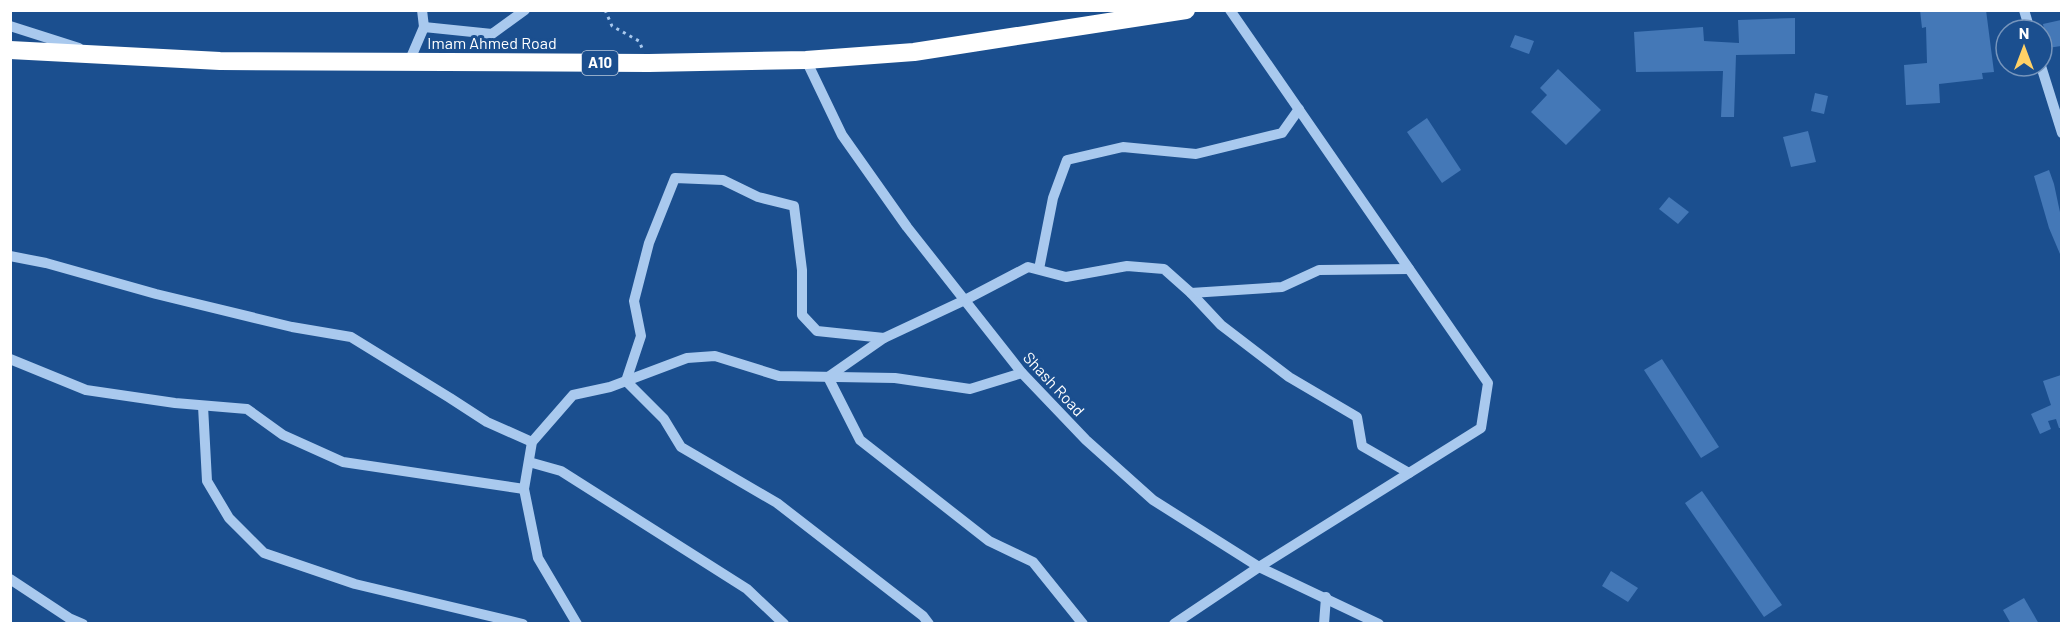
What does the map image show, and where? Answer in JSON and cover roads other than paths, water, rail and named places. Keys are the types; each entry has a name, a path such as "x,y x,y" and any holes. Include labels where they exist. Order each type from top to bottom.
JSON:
{"highway":[{"name":"Imam Ahmed Road","path":"10,50 220,61 649,63 807,60 914,52 1186,10"}],"street":[{"path":"409,62 424,27 422,10"},
{"path":"424,27 492,34 525,10"},
{"path":"1174,624 1259,567 1481,428 1488,383 1230,10"},
{"path":"10,26 102,55"},
{"name":"Shash Road","path":"807,60 842,135 907,227 1022,373 1086,440 1153,500 1259,567 1379,624"},
{"path":"2045,78 2061,133"},
{"path":"1039,270 1053,198 1067,160 1123,147 1196,154 1282,133 1299,109"},
{"path":"626,381 641,336 634,301 649,243 675,178 723,180 758,197 794,206 802,270 802,315 817,331 884,338"},
{"path":"10,256 46,263 156,294 292,327 351,337 487,422 532,442"},
{"path":"828,377 884,338 1028,267 1066,277 1126,266 1164,269 1191,293 1221,325 1289,377 1357,417 1362,446 1410,473"},
{"path":"1191,293 1282,286 1320,270 1410,269"},
{"path":"577,624 538,558 524,489 532,442 573,395 610,387 687,358 715,356 779,376 895,378 970,389 1022,373"},
{"path":"10,359 86,390 203,406 247,409 283,435 343,462 524,489"},
{"path":"828,377 860,440 989,541 1033,562 1083,624"},
{"path":"626,381 664,419 681,447 777,504 924,616 929,624"},
{"path":"203,406 207,481 229,518 264,553 355,584 523,624"},
{"path":"529,462 561,471 747,589 784,624"},
{"path":"10,579 69,618 83,624"},
{"path":"1324,624 1326,597"}]}
